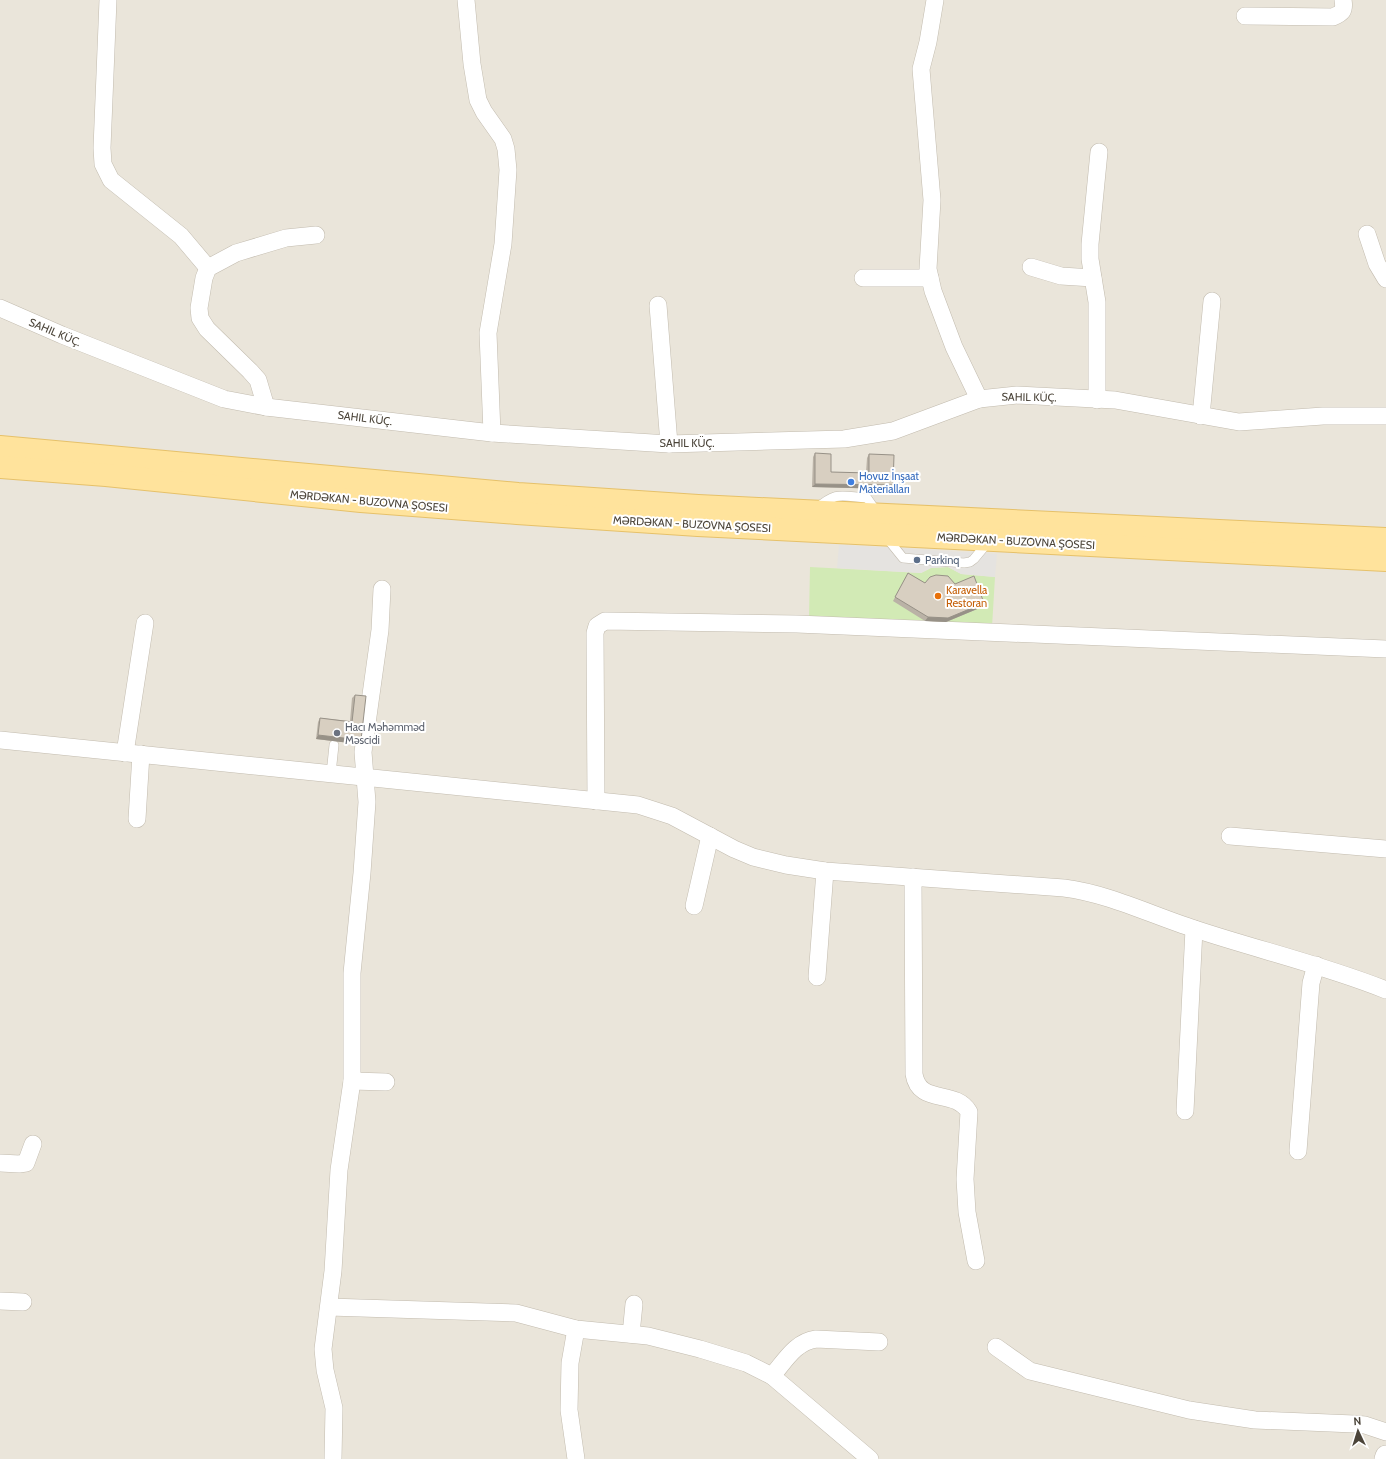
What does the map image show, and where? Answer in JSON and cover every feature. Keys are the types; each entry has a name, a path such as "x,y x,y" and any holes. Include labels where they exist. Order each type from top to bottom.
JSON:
{"main road":[{"name":"MƏRDƏKAN - BUZOVNA ŞOSESI","path":"0,447 510,493 814,512 881,524 990,540 1386,560"},
{"name":"MƏRDƏKAN - BUZOVNA ŞOSESI","path":"0,467 113,476 361,501 698,525 881,524 1386,539"}],"street":[{"path":"108,0 102,148 106,172 117,186 181,236 208,268"},
{"path":"466,0 472,64 478,100 484,112 503,139 506,149 508,170 503,244 488,333 492,433"},
{"path":"935,0 928,42 921,69 932,200 928,256 930,278 954,347 979,400"},
{"path":"1245,16 1332,18 1342,14 1344,8 1343,0"},
{"path":"1097,400 1097,302 1090,244 1099,152"},
{"path":"1366,234 1377,264 1386,278"},
{"path":"266,407 258,380 207,329 200,318 199,308 204,278 208,268 236,253 268,242 286,238 316,235"},
{"path":"1031,267 1061,276 1093,278"},
{"path":"863,278 930,278"},
{"path":"1201,416 1212,302"},
{"path":"658,305 669,444"},
{"name":"SAHIL KÜÇ.","path":"0,308 62,335 224,399 266,407 492,433 669,444 864,437 893,431 979,400 999,396 1017,395 1137,403 1238,422 1323,416 1386,416"},
{"path":"333,1459 334,1408 323,1358 329,1307 339,1170 352,1081 352,973 367,812 363,752 380,630 382,589"},
{"path":"596,801 595,633 597,626 605,621 798,624 1386,650"},
{"path":"137,820 133,753 145,622"},
{"path":"0,740 638,805 654,809 687,823 753,857 786,865 825,871 913,876 1082,890 1095,893 1194,929 1316,965 1386,990"},
{"path":"694,906 710,836"},
{"path":"1230,836 1386,849"},
{"path":"817,976 825,871"},
{"path":"913,876 914,1066 916,1084 922,1090 931,1094 958,1101 965,1105 969,1112 965,1179 967,1212 976,1261"},
{"path":"1185,1111 1194,929"},
{"path":"1298,1151 1311,983 1316,965"},
{"path":"352,1081 386,1082"},
{"path":"0,1163 26,1163 33,1144"},
{"path":"0,1301 23,1302"},
{"path":"631,1334 634,1304"},
{"path":"329,1307 516,1313 576,1329 631,1334 670,1342 732,1358 759,1368 772,1376 870,1459"},
{"path":"576,1329 570,1363 569,1410 576,1459"},
{"path":"772,1376 799,1344 807,1340 816,1339 879,1342"},
{"path":"996,1347 1030,1371 1188,1410 1255,1420 1360,1424 1386,1432"}],"lane":[{"path":"331,774 334,745"}],"shaded area":[{"path":"0,0 1386,0 1386,1459 0,1459"},
{"name":"Parkinq","path":"839,545 997,554 995,577 961,574 948,567 931,568 921,573 837,568"}],"green space":[{"path":"810,567 921,573 931,568 948,567 961,574 995,577 992,627 809,618"}],"building":[{"path":"815,453 831,454 831,472 869,473 869,454 894,455 893,485 815,484"},
{"path":"908,573 925,583 930,577 936,575 948,576 955,584 974,576 984,603 948,618 928,617 895,597"},
{"path":"355,695 366,696 361,740 318,735 320,718 352,722"}],"place":[{"name":"Hovuz İnşaat Materialları","path":"851,482"},
{"name":"Parkinq","path":"917,560"},
{"name":"Karavella Restoran","path":"938,596"},
{"name":"Hacı Məhəmməd Məscidi","path":"337,733"}]}
